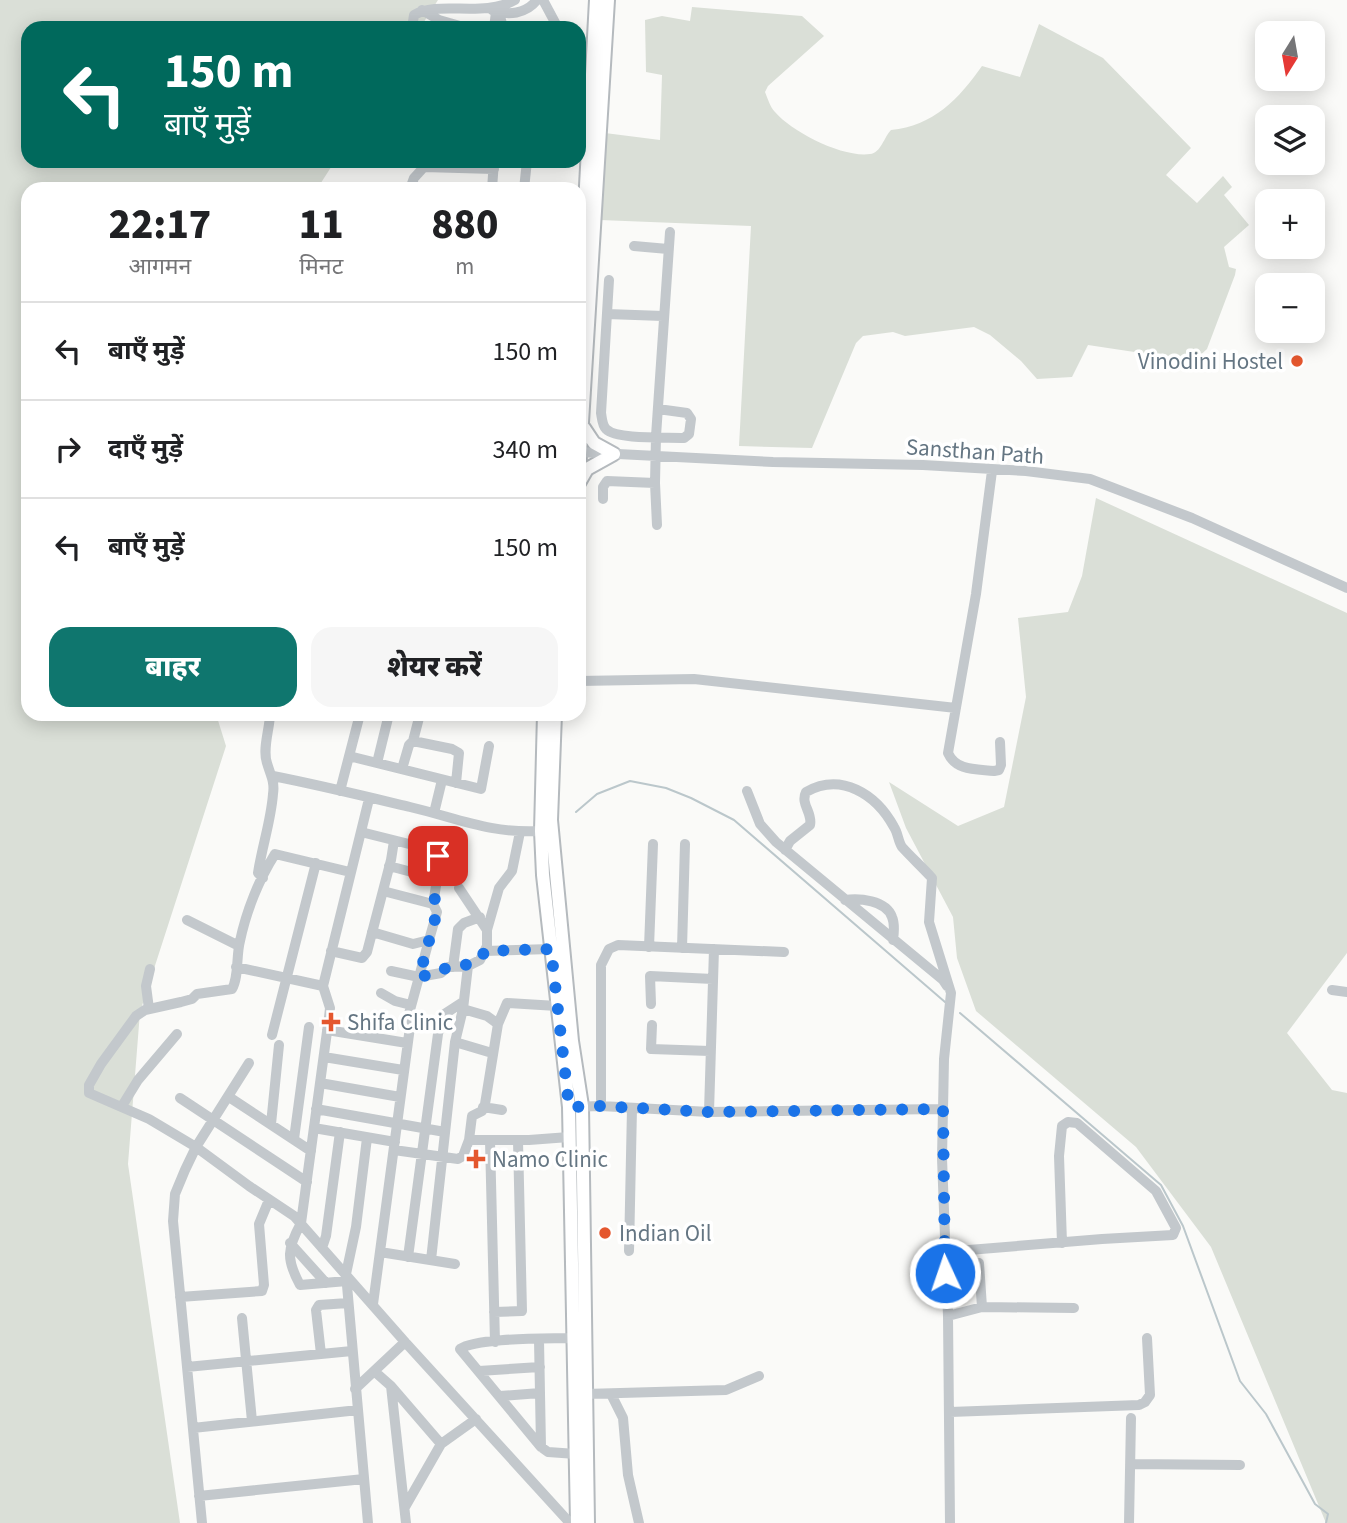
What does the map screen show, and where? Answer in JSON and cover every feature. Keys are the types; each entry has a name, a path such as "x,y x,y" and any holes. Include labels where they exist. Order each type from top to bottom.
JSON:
{"main road":[{"path":"586,84 596,0"},
{"path":"586,374 608,0"},
{"path":"586,431 590,439 614,454 586,471"},
{"path":"544,721 541,831 557,1006 575,1107 569,1137 577,1523"},
{"path":"555,721 551,820 571,1028 588,1523"}],"street":[{"path":"490,8 498,8 515,0"},
{"path":"413,21 414,15 422,10 451,6 524,10 537,0"},
{"path":"542,0 554,21"},
{"path":"422,10 442,21"},
{"path":"413,182 423,168"},
{"path":"657,525 655,455 670,232"},
{"path":"634,246 668,249"},
{"path":"609,279 601,413 603,425 607,430 621,434 684,439 689,434 691,419 687,413 658,409"},
{"path":"607,314 663,316"},
{"name":"Sansthan Path","path":"586,452 773,462 923,465 1026,471 1090,479 1192,518 1347,588"},
{"path":"992,471 976,594 948,753 952,763 961,767 999,770 1002,765 1000,742"},
{"path":"603,499 603,487 607,481 654,483"},
{"path":"586,681 694,679 956,708"},
{"path":"263,878 258,873 271,814 273,776 266,754 269,721"},
{"path":"340,791 358,721"},
{"path":"377,763 387,721"},
{"path":"402,769 418,721"},
{"path":"413,741 452,749 459,753 456,783"},
{"path":"349,756 481,789 489,746"},
{"path":"273,776 434,813 481,827 520,832 541,831"},
{"path":"434,813 442,780"},
{"path":"785,850 790,841 810,825 811,819 803,796 809,790 830,782 871,796 896,829 900,845 932,878 929,922 951,993 944,1059 943,1109 950,1523"},
{"path":"747,791 760,824 785,850 943,980 951,993"},
{"path":"346,1277 326,1283 300,1285 290,1267 290,1243 301,1223 324,1057 330,1007 323,986 369,799"},
{"path":"360,832 463,856"},
{"path":"391,971 419,977 441,972 447,967 468,966 480,960 487,946 487,930 499,888 512,871 520,832"},
{"path":"331,951 362,958 367,952 394,841"},
{"path":"649,947 653,844"},
{"path":"682,948 685,844"},
{"path":"373,1304 410,1027 407,1021 437,912 433,904 438,879 438,856 429,849"},
{"path":"350,872 275,854 251,906 239,946 236,983 232,989 197,994 192,999 149,1009 136,1016 101,1064 89,1084 89,1093 122,1106 196,1147 294,1216 346,1277 570,1523"},
{"path":"272,1035 316,863"},
{"path":"389,866 438,879"},
{"path":"459,888 487,930"},
{"path":"383,891 433,904"},
{"path":"845,900 867,900 888,910 894,926 893,940"},
{"path":"453,967 458,929 464,923 480,917"},
{"path":"187,920 239,946"},
{"path":"372,932 413,944 429,940"},
{"path":"601,1106 601,965 609,950 618,945 784,951"},
{"path":"485,951 551,949"},
{"path":"709,1112 714,949"},
{"path":"431,1260 455,1042 468,966"},
{"path":"236,967 323,986"},
{"path":"149,1009 146,986 150,969"},
{"path":"651,1004 650,976 713,979"},
{"path":"1332,989 1347,992"},
{"path":"381,993 394,1001 411,1005"},
{"path":"314,1128 367,1138 422,1154 458,1159 463,1156 472,1116 482,1111 498,1024 507,1003 557,1006"},
{"path":"408,1257 438,1034 443,1015 463,1006 498,1024"},
{"path":"652,1025 651,1049 710,1051"},
{"path":"294,1139 309,1027"},
{"path":"327,1030 407,1043"},
{"path":"122,1106 138,1080 177,1034"},
{"path":"455,1042 492,1053"},
{"path":"271,1125 279,1045"},
{"path":"324,1057 403,1070"},
{"path":"202,1523 173,1221 175,1194 196,1147 249,1063"},
{"path":"320,1083 400,1097"},
{"path":"229,1097 311,1151"},
{"path":"180,1098 307,1182"},
{"path":"483,1107 502,1110"},
{"path":"575,1107 709,1112 943,1109"},
{"path":"629,1251 632,1108"},
{"path":"316,1109 445,1132"},
{"path":"944,1252 1173,1236 1176,1228 1156,1191 1077,1123 1069,1122 1062,1126 1059,1156 1062,1243"},
{"path":"322,1248 326,1236 340,1132"},
{"path":"468,1140 569,1137"},
{"path":"367,1138 356,1227 346,1277 368,1523"},
{"path":"494,1311 522,1311 517,1140"},
{"path":"490,1141 495,1342"},
{"path":"180,1297 262,1291 264,1285 259,1224 270,1200"},
{"path":"290,1243 326,1283"},
{"path":"380,1252 456,1264"},
{"path":"979,1263 982,1307"},
{"path":"321,1354 316,1310 319,1305 348,1303"},
{"path":"948,1316 982,1307 1074,1308"},
{"path":"242,1318 252,1421"},
{"path":"574,1338 495,1342 467,1345 460,1349 541,1447 548,1452 576,1454"},
{"path":"950,1412 1139,1405 1146,1402 1150,1395 1147,1338"},
{"path":"539,1340 541,1447"},
{"path":"355,1388 405,1342"},
{"path":"187,1367 352,1351"},
{"path":"479,1371 540,1367"},
{"path":"374,1371 391,1386 441,1444"},
{"path":"585,1394 726,1390 759,1376"},
{"path":"391,1386 406,1523"},
{"path":"500,1396 540,1393"},
{"path":"611,1394 623,1418 628,1475 639,1523"},
{"path":"193,1428 358,1410"},
{"path":"1129,1523 1131,1418"},
{"path":"405,1507 441,1444 476,1419"},
{"path":"1130,1464 1240,1465"},
{"path":"199,1496 364,1479"}],"shaded area":[{"path":"0,0 438,0 424,21 21,21 21,168 330,168 322,182 21,182 21,721 218,721 226,746 140,1012 128,1164 180,1523 0,1523"},
{"path":"692,7 802,16 824,36 768,86 765,92 769,103 783,120 805,135 833,148 859,154 877,151 891,130 920,123 944,109 982,66 1020,77 1039,24 1103,58 1191,148 1166,175 1197,203 1223,176 1232,187 1224,195 1249,225 1224,247 1229,267 1236,269 1235,275 1207,349 1194,361 1088,345 1072,377 1037,379 1021,361 990,335 974,327 905,336 893,332 863,336 856,343 812,448 739,446 751,226 600,220 605,133 660,140 662,75 646,72 645,20 662,16 690,21"},
{"path":"1096,498 1347,613 1347,953 1287,1033 1332,1090 1347,1093 1347,1523 1326,1523 1211,1247 1136,1147 976,1011 957,958 953,917 906,828 889,782 958,826 1004,807 1026,697 1018,618 1068,612 1082,576"}],"waterway":[{"path":"576,812 597,794 630,781 666,788 734,820 945,1002"},
{"path":"960,1013 1161,1185 1183,1226 1240,1381 1266,1414 1315,1504 1328,1514 1326,1523"}],"place":[{"name":"Vinodini Hostel","path":"1297,361"},
{"name":"Shifa Clinic","path":"331,1022"},
{"name":"Namo Clinic","path":"476,1159"},
{"name":"Indian Oil","path":"605,1233"}],"route":[{"path":"438,856 439,868 433,904 437,912 419,977 441,972 447,967 468,966 480,960 485,951 551,949 569,1107 601,1106 709,1112 943,1109 945,1273"}]}
